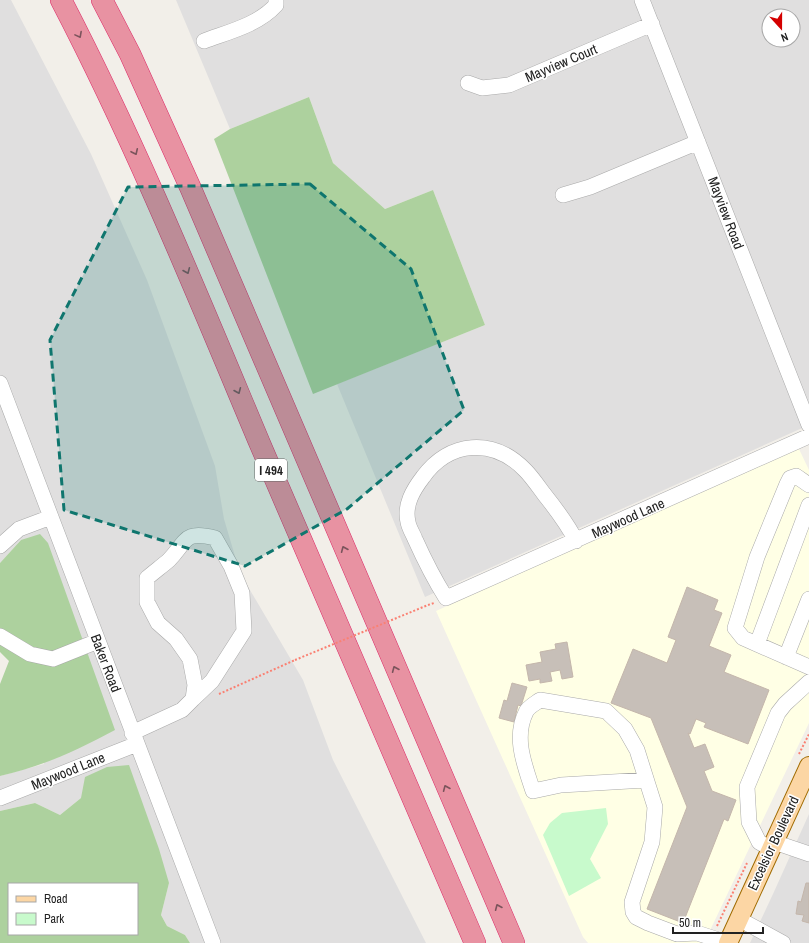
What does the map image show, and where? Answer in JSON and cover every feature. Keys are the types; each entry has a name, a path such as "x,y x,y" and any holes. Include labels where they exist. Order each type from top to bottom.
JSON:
{"highway":[{"name":"I 494","path":"61,0 98,70 158,202 368,698 475,943"},
{"name":"I 494","path":"102,0 130,54 191,189 514,943"}],"main road":[{"name":"Excelsior Boulevard","path":"728,943 809,766"}],"street":[{"path":"204,41 258,20 268,13 276,4 276,0"},
{"name":"Mayview Road","path":"642,0 809,426"},
{"name":"Mayview Court","path":"468,83 482,88 509,85 652,24"},
{"path":"563,195 590,187 698,142"},
{"name":"Baker Road","path":"0,383 213,943"},
{"name":"Maywood Lane","path":"576,541 567,522 525,470 504,454 494,451 476,448 462,448 450,453 438,461 426,473 410,497 407,509 408,522 436,582 446,598 576,541 809,436"},
{"path":"809,485 796,476 790,478 757,557 735,628 743,638 809,667"},
{"path":"757,644 809,504"},
{"path":"0,546 19,529 51,517"},
{"name":"Maywood Lane","path":"0,798 134,738 182,710 212,681 244,631 242,593 231,566 215,538 198,536 189,537 178,546 169,559 147,578 147,602 158,623 176,639 190,658 195,685 193,699"},
{"path":"786,657 809,599"},
{"path":"0,636 30,654 53,659 98,641"},
{"path":"809,682 785,704 778,714 748,787 749,822 759,842 809,854"},
{"path":"646,780 561,785 533,791 521,754 520,736 526,711 540,700 606,711 625,730 637,750 655,807 652,842 632,902 633,912 636,917 677,934 697,933 728,943"},
{"path":"739,919 783,943"}],"path":[{"path":"217,694 428,605"}],"highlighted area":[{"path":"310,184 411,269 464,410 347,509 245,566 64,510 50,340 128,187"}],"shaded area":[{"path":"0,0 11,0 91,154 147,280 215,466 224,519 240,573 303,680 333,760 426,943 190,943 185,935 167,926 161,915 169,883 81,798 60,815 35,803 0,811 0,776 44,764 21,540 0,563"},
{"path":"176,0 809,0 809,425 425,597 337,384 485,325 433,190 385,209 333,163 309,97 230,129"},
{"path":"798,447 809,470 809,723 704,943 588,943 583,937 436,611"},
{"path":"809,814 809,943 750,943 773,894"}],"green space":[{"path":"309,97 333,163 385,209 433,190 485,325 313,394 214,139 230,129"},
{"path":"40,534 48,543 115,730 45,763 0,776 0,684 9,661 0,652 0,563 21,540"},
{"path":"129,765 159,849 169,883 161,915 167,926 185,935 190,943 0,943 0,811 35,803 60,815 81,798 85,777 107,767"},
{"path":"606,808 608,824 590,859 601,878 569,896 543,835 550,823 562,813"}],"building":[{"path":"687,587 718,600 714,610 722,613 709,646 731,655 724,672 769,690 748,744 704,727 706,723 696,719 690,734 688,733 694,748 705,744 714,767 704,771 712,791 736,800 728,821 724,819 683,923 647,909 687,807 651,718 611,703 633,649 667,663 676,640 668,637"},
{"path":"567,642 573,677 562,679 560,670 550,672 552,681 540,683 540,679 529,681 526,665 542,662 540,652 556,649 555,644"},
{"path":"512,683 527,687 521,706 518,705 514,722 499,718 504,700 507,701"},
{"path":"806,883 809,883 809,923 802,921 804,915 796,914 798,901 801,902"}]}
